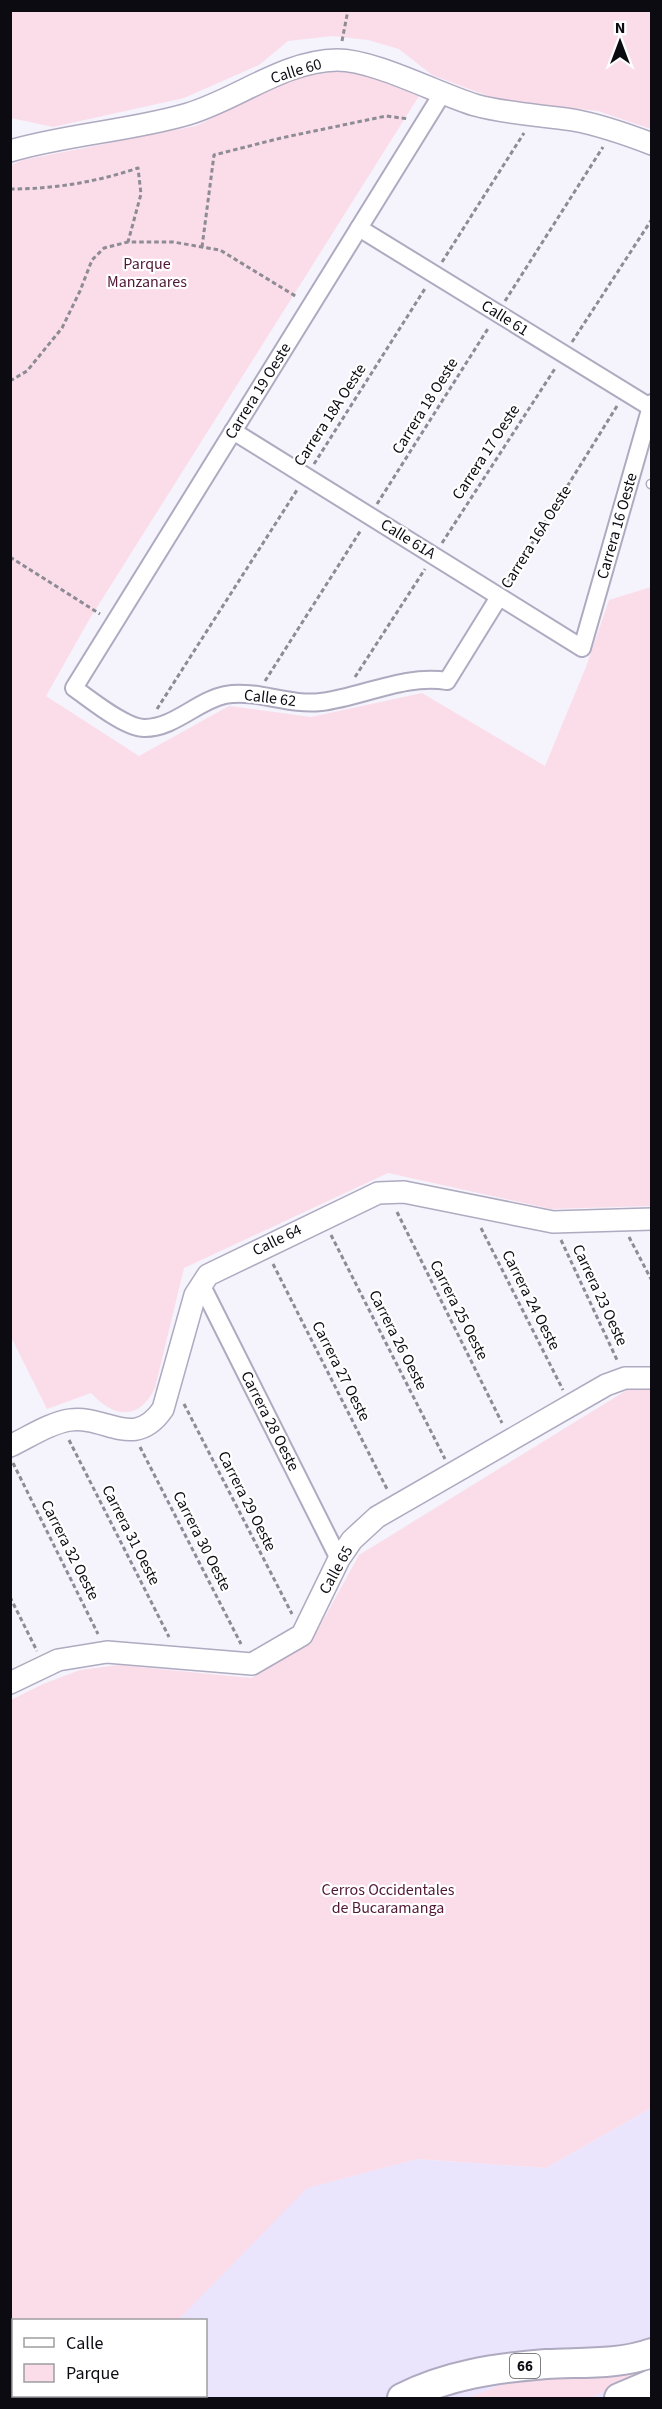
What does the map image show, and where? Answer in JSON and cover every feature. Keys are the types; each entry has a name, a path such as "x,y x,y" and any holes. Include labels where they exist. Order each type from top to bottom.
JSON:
{"highway":[{"name":"66","path":"402,2398 457,2376 498,2369 598,2362 640,2357 651,2353"},
{"path":"439,2398 480,2383 498,2369"},
{"path":"619,2398 651,2384"}],"street":[{"name":"Calle 60","path":"10,151 174,118 206,107 286,71 337,60 372,67 442,94 491,109 574,120 614,130 651,144"},
{"name":"Carrera 19 Oeste","path":"145,729 133,727 74,688 442,94"},
{"path":"10,139 39,145"},
{"name":"Calle 61","path":"359,228 626,392 651,405"},
{"name":"Carrera 16 Oeste","path":"582,648 651,405"},
{"name":"Calle 61A","path":"233,430 582,648"},
{"name":"Carrera 16A Oeste","path":"447,681 499,597"},
{"name":"Calle 62","path":"145,729 160,726 223,696 256,695 296,703 320,702 418,680 447,681"},
{"name":"Calle 64","path":"201,1284 208,1275 264,1246 386,1191 404,1192 553,1222 651,1219"},
{"path":"10,1446 60,1422 83,1420 111,1428 131,1430 147,1425 157,1418 163,1409 191,1308 201,1284"},
{"name":"Carrera 28 Oeste","path":"201,1284 339,1558"},
{"name":"Calle 65","path":"302,1635 339,1558 367,1525 606,1385 625,1378 651,1378"},
{"path":"10,1683 69,1656 107,1652 252,1664 302,1635"}],"path":[{"path":"337,60 348,10"},
{"name":"Carrera 18A Oeste","path":"145,729 536,115"},
{"path":"202,247 214,155 280,138 386,116 426,121"},
{"name":"Carrera 18 Oeste","path":"256,695 614,130"},
{"path":"10,189 78,184 106,179 138,168 141,194 128,243"},
{"name":"Carrera 17 Oeste","path":"341,698 651,219"},
{"path":"10,381 27,371 62,328 92,260 104,248 128,243 173,242 220,250 311,305"},
{"name":"Carrera 16A Oeste","path":"499,597 626,392"},
{"path":"10,557 114,622"},
{"name":"Carrera 25 Oeste","path":"386,1191 511,1440"},
{"name":"Carrera 24 Oeste","path":"470,1206 571,1406"},
{"name":"Carrera 26 Oeste","path":"322,1218 453,1474"},
{"path":"621,1220 651,1281"},
{"name":"Carrera 23 Oeste","path":"553,1222 625,1378"},
{"name":"Carrera 27 Oeste","path":"264,1246 396,1507"},
{"name":"Carrera 29 Oeste","path":"172,1379 302,1635"},
{"name":"Carrera 31 Oeste","path":"60,1422 179,1658"},
{"name":"Carrera 30 Oeste","path":"131,1430 252,1664"},
{"name":"Carrera 32 Oeste","path":"10,1458 107,1652"},
{"path":"10,1597 44,1666"}],"shaded area":[{"path":"651,2108 651,2398 11,2398 207,2397 207,2319 113,2319 306,2188 417,2159 546,2168"}],"green space":[{"path":"11,10 651,11 651,129 598,111 496,99 432,75 399,49 368,40 333,36 288,41 259,65 184,98 53,127 11,118"},
{"name":"Parque Manzanares","path":"340,71 364,75 419,96 89,620 46,696 139,756 229,706 311,717 422,693 545,766 586,667 609,600 651,587 651,1206 551,1209 388,1173 184,1268 155,1388 149,1399 134,1411 117,1411 108,1407 91,1393 47,1409 11,1337 11,165 23,160 196,126 294,78"},
{"name":"Cerros Occidentales de Bucaramanga","path":"651,1389 651,2108 546,2168 417,2159 307,2188 179,2319 12,2319 12,2397 31,2397 11,2398 11,1700 43,1684 80,1670 118,1665 251,1678 310,1644 359,1555 627,1390"},
{"path":"651,2361 651,2370 590,2398 469,2398 508,2382"}]}
